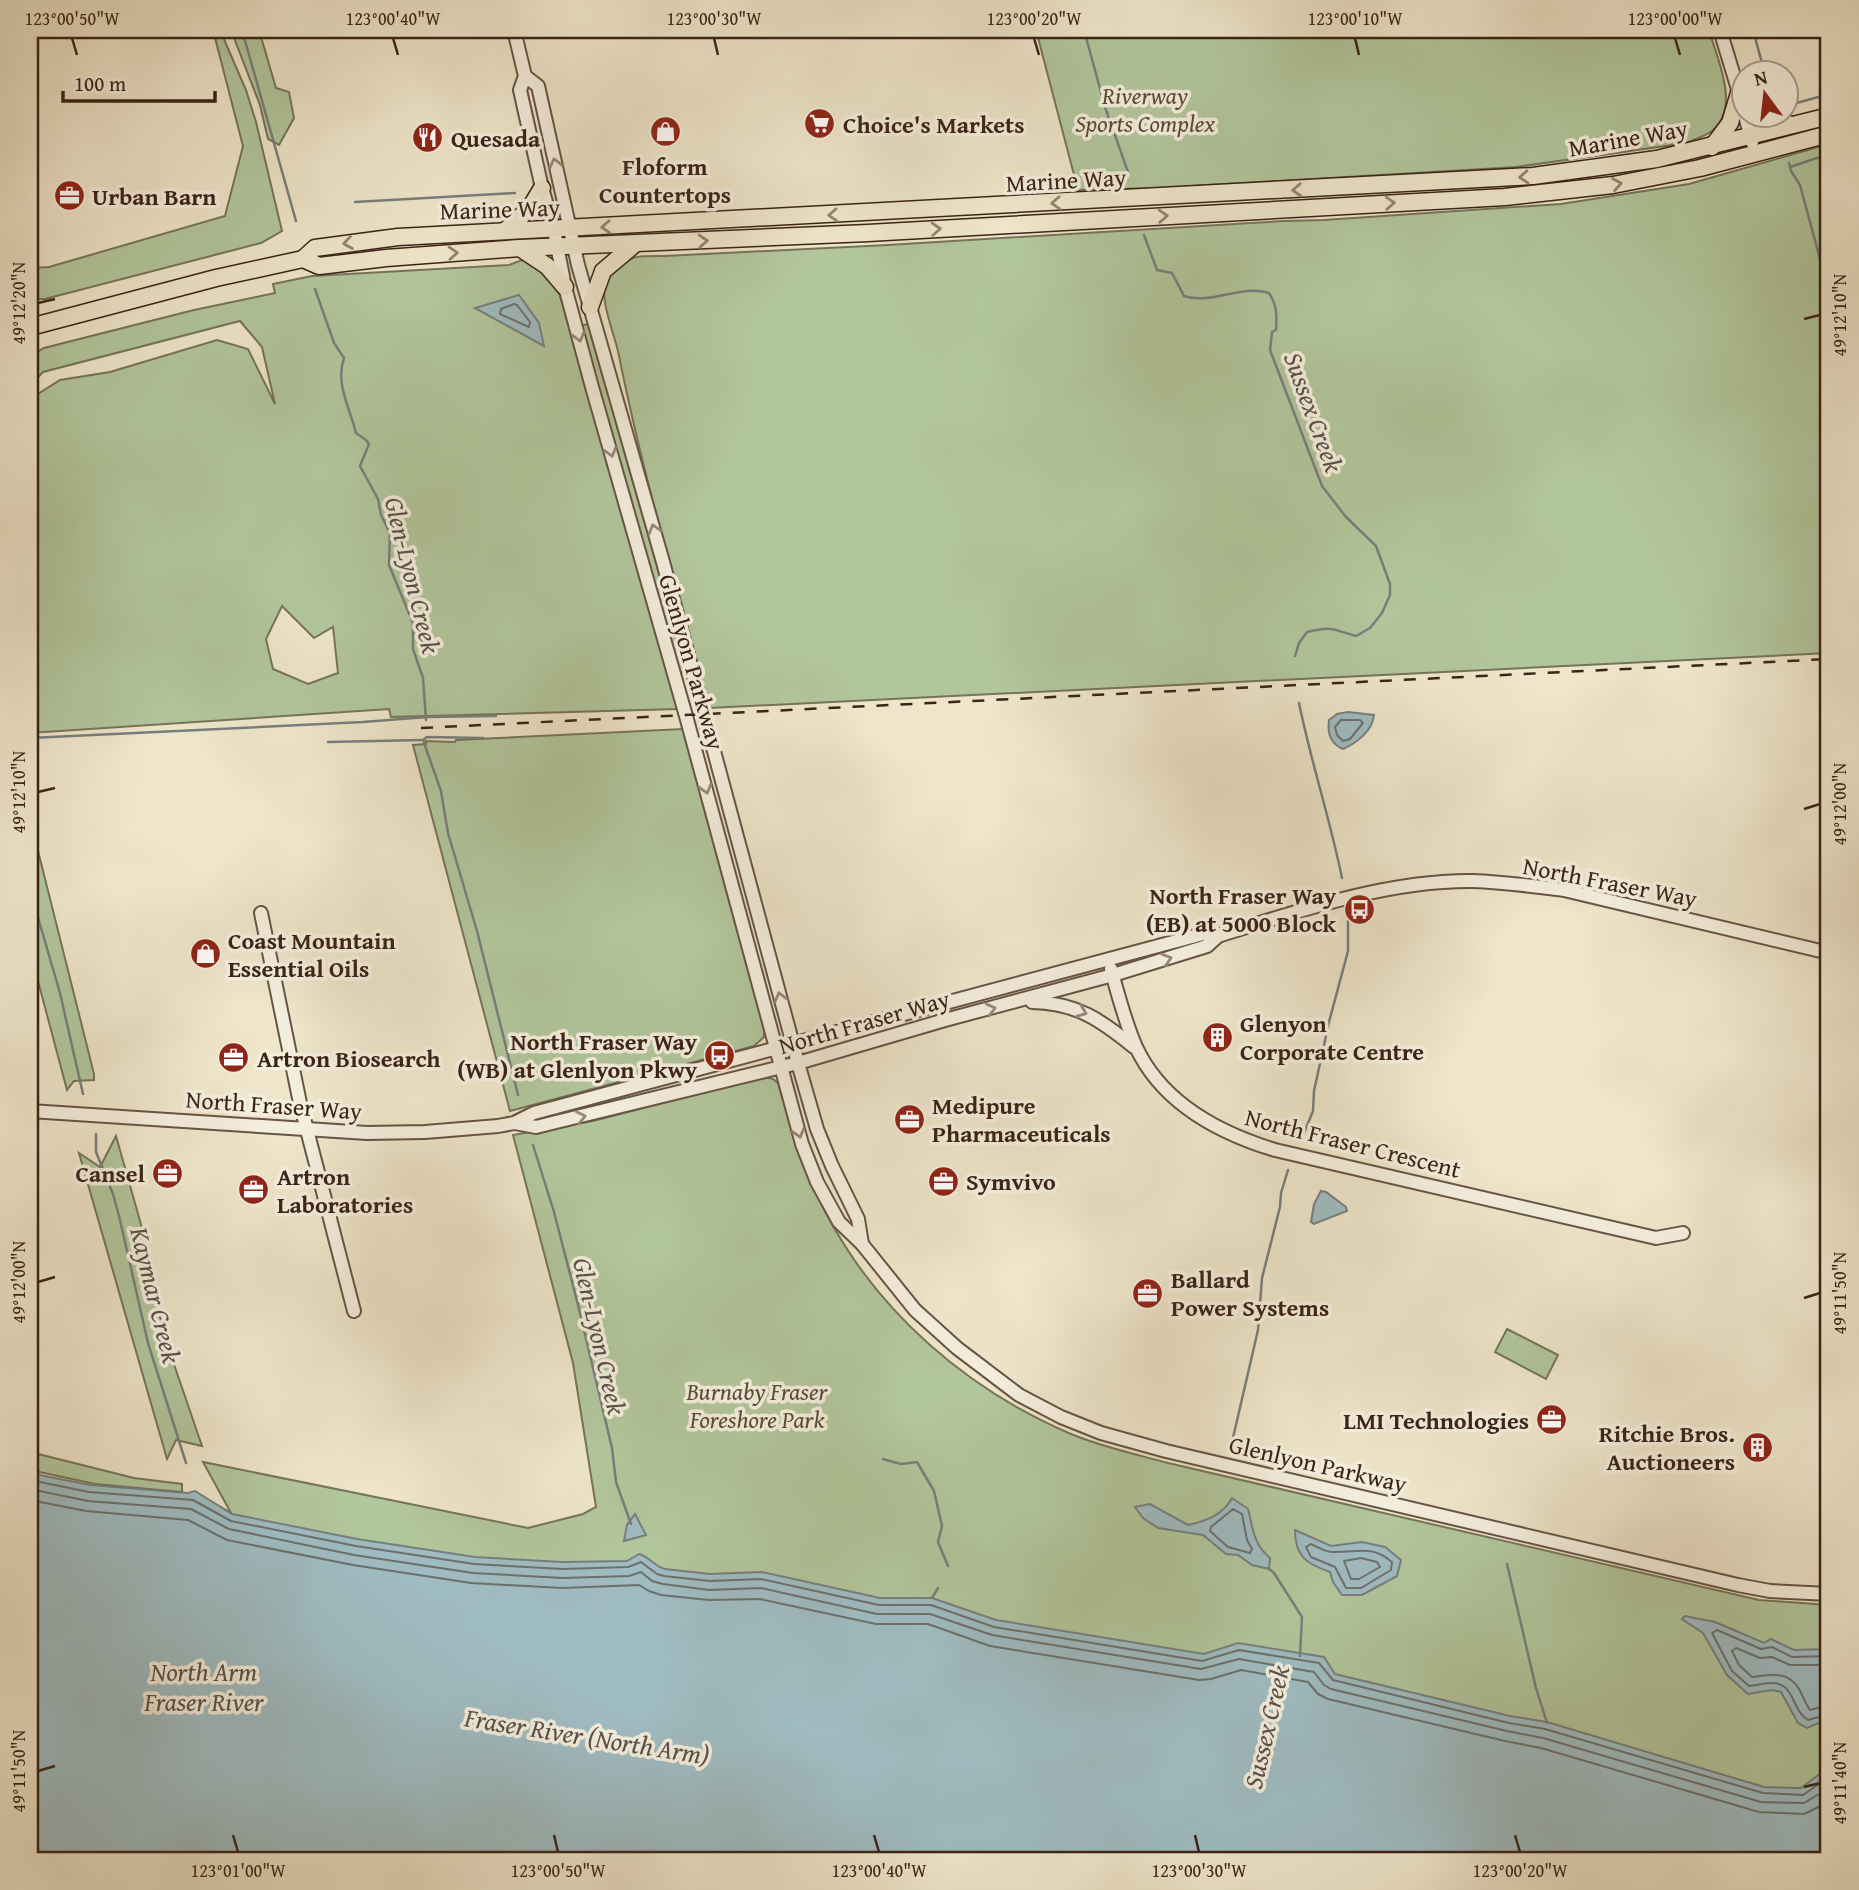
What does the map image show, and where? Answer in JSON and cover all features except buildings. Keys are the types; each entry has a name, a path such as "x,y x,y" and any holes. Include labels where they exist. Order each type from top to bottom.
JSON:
{"main road":[{"name":"Marine Way","path":"1800,123 1829,116"},
{"path":"1712,146 1730,123"},
{"name":"Marine Way","path":"31,325 303,259 316,248 365,240 1534,176 1657,159 1774,130"},
{"name":"Marine Way","path":"303,259 319,266 520,248 881,233 1505,197 1613,185 1756,154 1829,134"},
{"path":"505,231 530,208 542,188"},
{"path":"590,307 603,271 635,244"},
{"path":"520,248 547,266 565,287"}],"street":[{"name":"Glenlyon Parkway","path":"514,30 525,76 520,90 542,188 575,246 578,265 728,796 792,1043 817,1129 858,1219 862,1244"},
{"path":"1720,30 1730,61"},
{"name":"Glenlyon Parkway","path":"525,76 538,86 563,229 558,246 565,287 802,1144 817,1182 839,1222 862,1244 915,1310 957,1348 1019,1395 1061,1417 1101,1433 1166,1451 1738,1585 1770,1591 1829,1594"},
{"path":"1749,130 1756,154"},
{"name":"North Fraser Way","path":"514,1123 534,1113 1108,959 1203,934 1218,936 1387,889 1417,884 1472,881 1564,890 1829,953"},
{"path":"261,913 300,1103 354,1311"},
{"name":"North Fraser Way","path":"30,1111 367,1133 425,1132 514,1123 536,1127 798,1063 1113,975 1208,946 1218,936"},
{"name":"North Fraser Crescent","path":"1108,959 1127,1025 1137,1050 1156,1079 1182,1104 1222,1131 1253,1143 1656,1238 1683,1233"},
{"path":"1016,1002 1054,1003 1085,1012 1107,1025 1137,1050"}],"green space":[{"path":"213,30 220,30 246,90 282,231 261,243 45,299 30,299 30,268 49,267 225,216 243,146"},
{"path":"231,30 259,30 276,88 289,92 294,118 279,145 268,139 260,105"},
{"name":"Riverway Sports Complex","path":"1036,30 1709,30 1724,82 1725,109 1721,121 1712,131 1687,143 1516,167 1157,188 1078,190"},
{"path":"1829,144 1829,653 709,708 650,489 604,298 605,278 626,261 645,256 888,245 1561,204 1689,184"},
{"path":"522,260 539,265 560,295 678,709 391,717 389,709 30,733 30,399 60,380 110,372 217,340 248,349 275,404 262,347 240,321 43,372 30,386 30,356 44,348 194,310 275,293 273,284 312,276 509,265","holes":["282,606 314,638 333,627 338,673 308,684 273,669 266,639"]},
{"path":"588,324 687,671 679,673 580,326"},
{"path":"683,729 764,1037 754,1046 510,1111 413,745 426,744 426,741 455,742"},
{"path":"30,819 94,1074 94,1080 74,1081 67,1090 30,951"},
{"name":"Burnaby Fraser Foreshore Park","path":"763,1077 778,1083 818,1197 847,1249 872,1284 929,1344 962,1371 1033,1416 1095,1443 1168,1463 1759,1600 1829,1605 1829,1767 1816,1780 1815,1811 1393,1723 1307,1655 1296,1654 1297,1676 613,1582 299,1562 200,1496 231,1513 203,1462 528,1528 583,1514 596,1507 573,1363 513,1135 593,1121"},
{"path":"116,1136 151,1260 147,1265 166,1341 202,1446 176,1440 167,1459 79,1153 100,1167"},
{"path":"1507,1329 1558,1355 1546,1379 1495,1352"},
{"path":"30,1452 134,1478 182,1484 182,1492 95,1484 30,1470"}],"water":[{"path":"519,295 539,323 544,346 475,308"},
{"path":"1348,712 1374,715 1371,726 1363,735 1343,749 1331,738 1329,720 1337,714"},
{"path":"1321,1191 1346,1207 1347,1211 1314,1224 1311,1222 1314,1204"},
{"name":"North Arm Fraser River","path":"30,1473 90,1485 188,1493 195,1491 232,1514 357,1539 475,1557 562,1562 627,1561 639,1554 665,1569 710,1574 762,1572 880,1598 932,1598 996,1620 1204,1654 1238,1643 1324,1657 1335,1674 1510,1716 1547,1722 1764,1787 1801,1788 1829,1767 1829,1860 30,1860"},
{"path":"1232,1498 1248,1509 1257,1541 1270,1558 1269,1569 1252,1565 1238,1555 1226,1554 1203,1535 1158,1528 1143,1518 1135,1507 1150,1504 1188,1525 1213,1516 1224,1509"},
{"path":"635,1514 646,1535 624,1541 627,1525"},
{"path":"1295,1530 1331,1546 1362,1542 1385,1547 1401,1560 1397,1576 1362,1595 1342,1595 1330,1572 1315,1566 1300,1553"},
{"path":"1685,1616 1715,1622 1764,1643 1771,1639 1794,1650 1829,1649 1829,1719 1807,1728 1798,1723 1781,1692 1772,1690 1748,1694 1727,1675 1703,1633 1682,1619"}],"waterway":[{"name":"Glen-Lyon Creek","path":"242,30 296,221"},
{"name":"Sussex Creek","path":"1084,30 1105,107 1128,172"},
{"path":"1753,30 1761,60"},
{"path":"1800,102 1829,94"},
{"path":"1790,167 1829,154"},
{"path":"1789,163 1800,185 1829,292"},
{"path":"355,202 515,193"},
{"name":"Sussex Creek","path":"1144,235 1157,270 1172,273 1184,296 1205,298 1258,291 1269,293 1272,297 1276,330 1272,332 1270,350 1322,486 1346,517 1376,546 1390,584 1390,595 1382,613 1370,628 1356,636 1332,629 1307,632 1299,643 1295,656"},
{"name":"Glen-Lyon Creek","path":"315,289 334,343 344,358 342,386 356,433 369,444 360,466 378,499 381,515 390,533 389,565 413,623 413,649 423,678 426,720"},
{"name":"Sussex Creek","path":"1299,703 1342,878"},
{"path":"30,738 427,717 496,716"},
{"name":"Glen-Lyon Creek","path":"483,738 427,737 423,740 441,791 448,833 477,931 518,1095"},
{"path":"328,742 422,740"},
{"name":"Kaymar Creek","path":"30,890 60,993 83,1094"},
{"name":"Sussex Creek","path":"1304,1133 1313,1111 1314,1091 1329,1022 1348,951 1348,921"},
{"name":"Kaymar Creek","path":"96,1134 96,1152 113,1194 148,1343 186,1463"},
{"name":"Glen-Lyon Creek","path":"533,1145 578,1305 612,1448 616,1482 631,1524"},
{"name":"Sussex Creek","path":"1232,1442 1258,1330 1262,1278 1288,1170"},
{"path":"883,1459 901,1464 917,1462 934,1491 942,1526 938,1542 948,1566"},
{"path":"1507,1564 1536,1688 1547,1723"},
{"name":"Sussex Creek","path":"1268,1568 1302,1617 1300,1656"},
{"path":"932,1598 938,1588"}],"railway":[{"path":"421,728 1829,659"}],"place":[{"name":"Choice's Markets","path":"820,124"},
{"name":"Floform Countertops","path":"665,132"},
{"name":"Quesada","path":"428,138"},
{"name":"Urban Barn","path":"69,196"},
{"name":"North Fraser Way (EB) at 5000 Block","path":"1359,909"},
{"name":"Coast Mountain Essential Oils","path":"205,954"},
{"name":"Glenyon Corporate Centre","path":"1217,1037"},
{"name":"North Fraser Way (WB) at Glenlyon Pkwy","path":"720,1055"},
{"name":"Artron Biosearch","path":"234,1058"},
{"name":"Medipure Pharmaceuticals","path":"909,1119"},
{"name":"Cansel","path":"168,1173"},
{"name":"Symvivo","path":"943,1181"},
{"name":"Artron Laboratories","path":"254,1190"},
{"name":"Ballard Power Systems","path":"1148,1293"},
{"name":"LMI Technologies","path":"1552,1420"},
{"name":"Ritchie Bros. Auctioneers","path":"1758,1447"}],"water label":[{"name":"Fraser River (North Arm)","path":"587,1736"}]}
